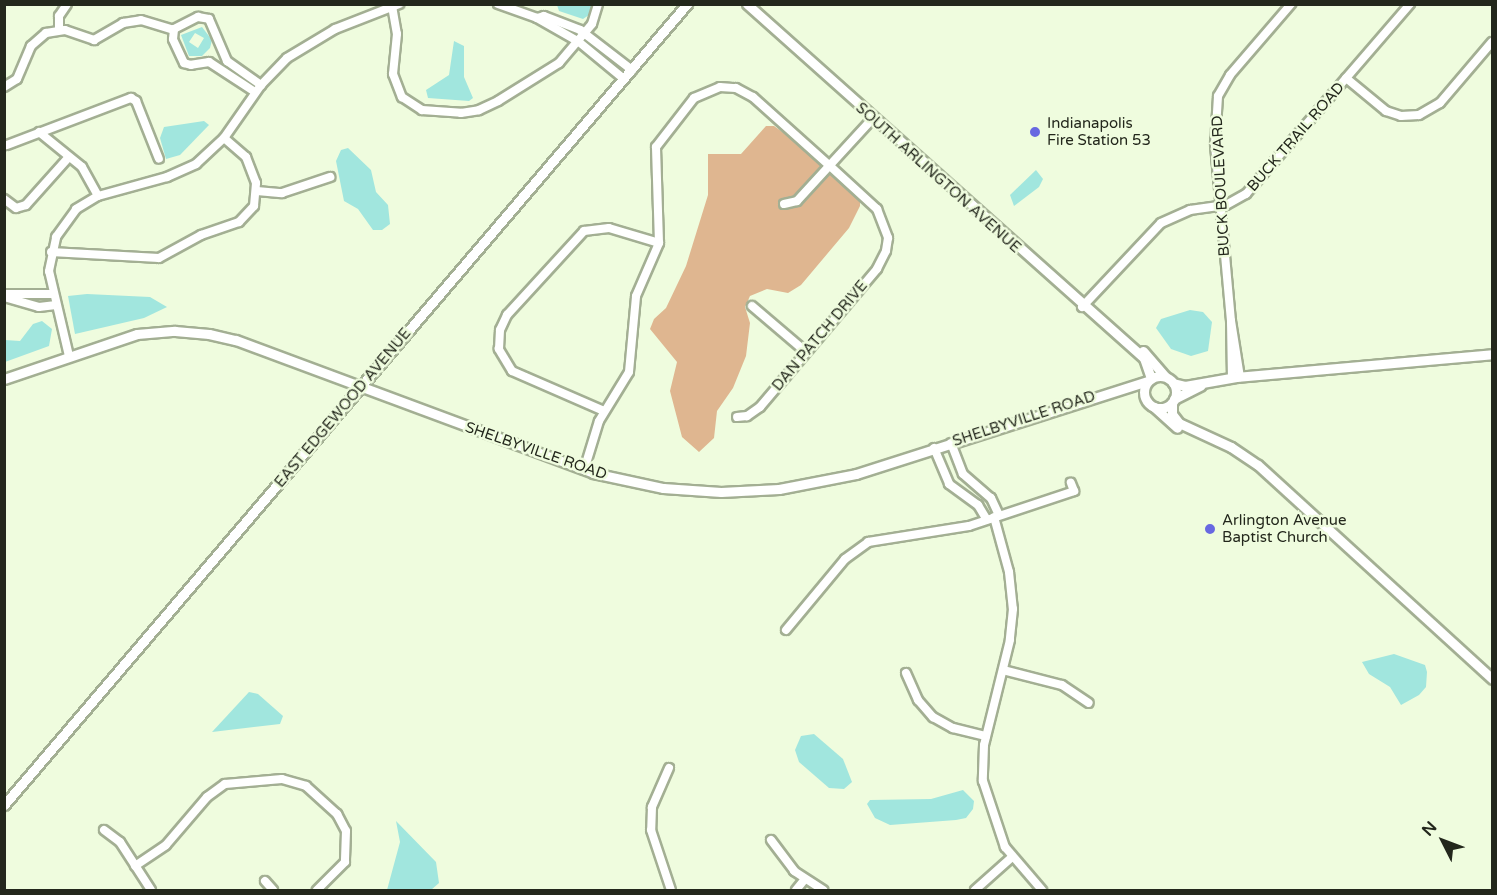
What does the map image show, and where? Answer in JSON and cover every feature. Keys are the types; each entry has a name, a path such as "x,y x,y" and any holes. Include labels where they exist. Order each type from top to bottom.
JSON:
{"main road":[{"name":"SOUTH ARLINGTON AVENUE","path":"747,4 1082,307 1145,360 1149,379"},
{"name":"EAST EDGEWOOD AVENUE","path":"4,805 632,70 684,6"},
{"name":"SHELBYVILLE ROAD","path":"4,379 137,334 187,331 233,339 584,470 663,488 750,491 828,481 1111,391"},
{"name":"SOUTH ARLINGTON AVENUE","path":"1132,348 1148,354 1165,376"},
{"path":"1111,391 1165,376 1173,383 1203,384 1236,378 1492,354"},
{"path":"1144,396 1149,379"},
{"path":"1173,383 1176,421 1231,447 1258,465 1492,679"},
{"path":"1154,407 1173,401 1203,384"},
{"path":"1111,391 1135,391 1144,396 1178,429 1202,435"}],"street":[{"path":"59,30 58,16 67,4"},
{"path":"498,4 582,38 632,70"},
{"path":"69,356 53,294 51,252 66,221 98,196 179,173 202,160 224,138 261,85 287,58 318,38 395,5 397,34 395,83 404,99 422,110 479,110 559,63 582,38 598,4"},
{"name":"BUCK BOULEVARD","path":"1236,378 1215,144 1218,96 1230,75 1291,4"},
{"name":"BUCK TRAIL ROAD","path":"1082,307 1154,228 1184,212 1220,206 1246,194 1410,4"},
{"path":"255,93 209,62 191,66 184,63 173,40 174,30 180,23 200,16 208,18 214,26 227,61 261,85"},
{"path":"4,87 16,79 36,40 59,30 93,40 123,23 141,20 174,30"},
{"path":"582,38 624,79"},
{"path":"1346,78 1386,111 1414,116 1440,103 1492,42"},
{"path":"584,470 604,411 629,372 636,296 659,243 656,147 694,98 710,89 724,87 751,95 830,166"},
{"path":"7,145 131,98 136,101 159,159"},
{"path":"784,204 797,201 873,118"},
{"path":"39,132 68,158 82,167 98,196"},
{"path":"51,252 140,258 168,255 201,235 228,227 247,216 254,206 256,191 250,164 224,138"},
{"path":"4,199 16,208 26,206 68,158"},
{"name":"DAN PATCH DRIVE","path":"737,417 756,411 877,269 888,241 886,225 877,209 830,166"},
{"path":"256,191 282,193 330,177"},
{"path":"604,411 512,371 499,349 500,330 507,315 584,231 609,228 659,243"},
{"path":"4,295 53,294"},
{"path":"4,295 39,307 56,305"},
{"path":"752,306 806,352"},
{"path":"951,443 963,474 991,498 993,518 1012,594 1011,631 986,736 982,768 985,794 1003,844 1042,891"},
{"path":"934,448 950,484 993,518"},
{"path":"786,630 845,559 868,543 969,526 1074,491 1071,483"},
{"path":"1003,670 1062,685 1089,704"},
{"path":"906,673 918,700 933,717 950,726 986,736"},
{"path":"669,768 652,807 651,830 671,891"},
{"path":"135,866 166,846 207,797 225,784 282,779 306,786 337,814 346,831 348,847 345,862 317,891"},
{"path":"104,830 120,842 151,891"},
{"path":"771,840 788,866 804,880 824,891"},
{"path":"975,891 1012,857"},
{"path":"796,891 804,880"},
{"path":"265,881 273,891"}],"shaded area":[{"path":"766,126 774,126 830,166 860,193 860,206 849,228 801,285 788,293 767,289 750,296 745,307 750,323 746,356 733,388 717,411 714,438 699,452 682,437 670,391 677,362 650,329 654,319 666,308 686,266 708,195 708,154 741,154"}],"water":[{"path":"557,4 592,5 589,15 583,19 559,11"},
{"path":"202,27 212,40 210,48 202,56 189,56 181,35","holes":["195,33 204,38 198,48 189,42"]},
{"path":"454,41 464,46 464,77 473,98 469,101 428,98 426,90 449,75"},
{"path":"204,121 209,125 180,155 166,159 160,138 164,127"},
{"path":"348,148 371,170 376,192 388,205 390,224 382,230 373,230 358,209 344,201 336,161 341,150"},
{"path":"1036,170 1043,179 1039,187 1014,206 1010,195"},
{"path":"87,294 150,297 167,307 144,318 75,334 68,296"},
{"path":"1190,310 1203,312 1212,322 1208,351 1191,356 1171,349 1156,328 1161,319"},
{"path":"42,321 52,329 49,346 5,362 5,340 20,341 33,324"},
{"path":"1394,654 1425,665 1427,672 1426,687 1419,695 1401,705 1390,687 1369,674 1362,662"},
{"path":"249,692 258,694 283,716 280,724 212,732"},
{"path":"814,734 843,759 852,782 844,789 829,788 799,762 795,750 801,736"},
{"path":"963,790 974,801 973,809 966,818 956,820 890,825 875,818 867,804 870,800 931,799"},
{"path":"396,821 436,862 439,883 431,890 387,890 400,842"}],"place":[{"name":"Indianapolis Fire Station 53","path":"1035,132"},
{"name":"Arlington Avenue Baptist Church","path":"1210,529"}]}
